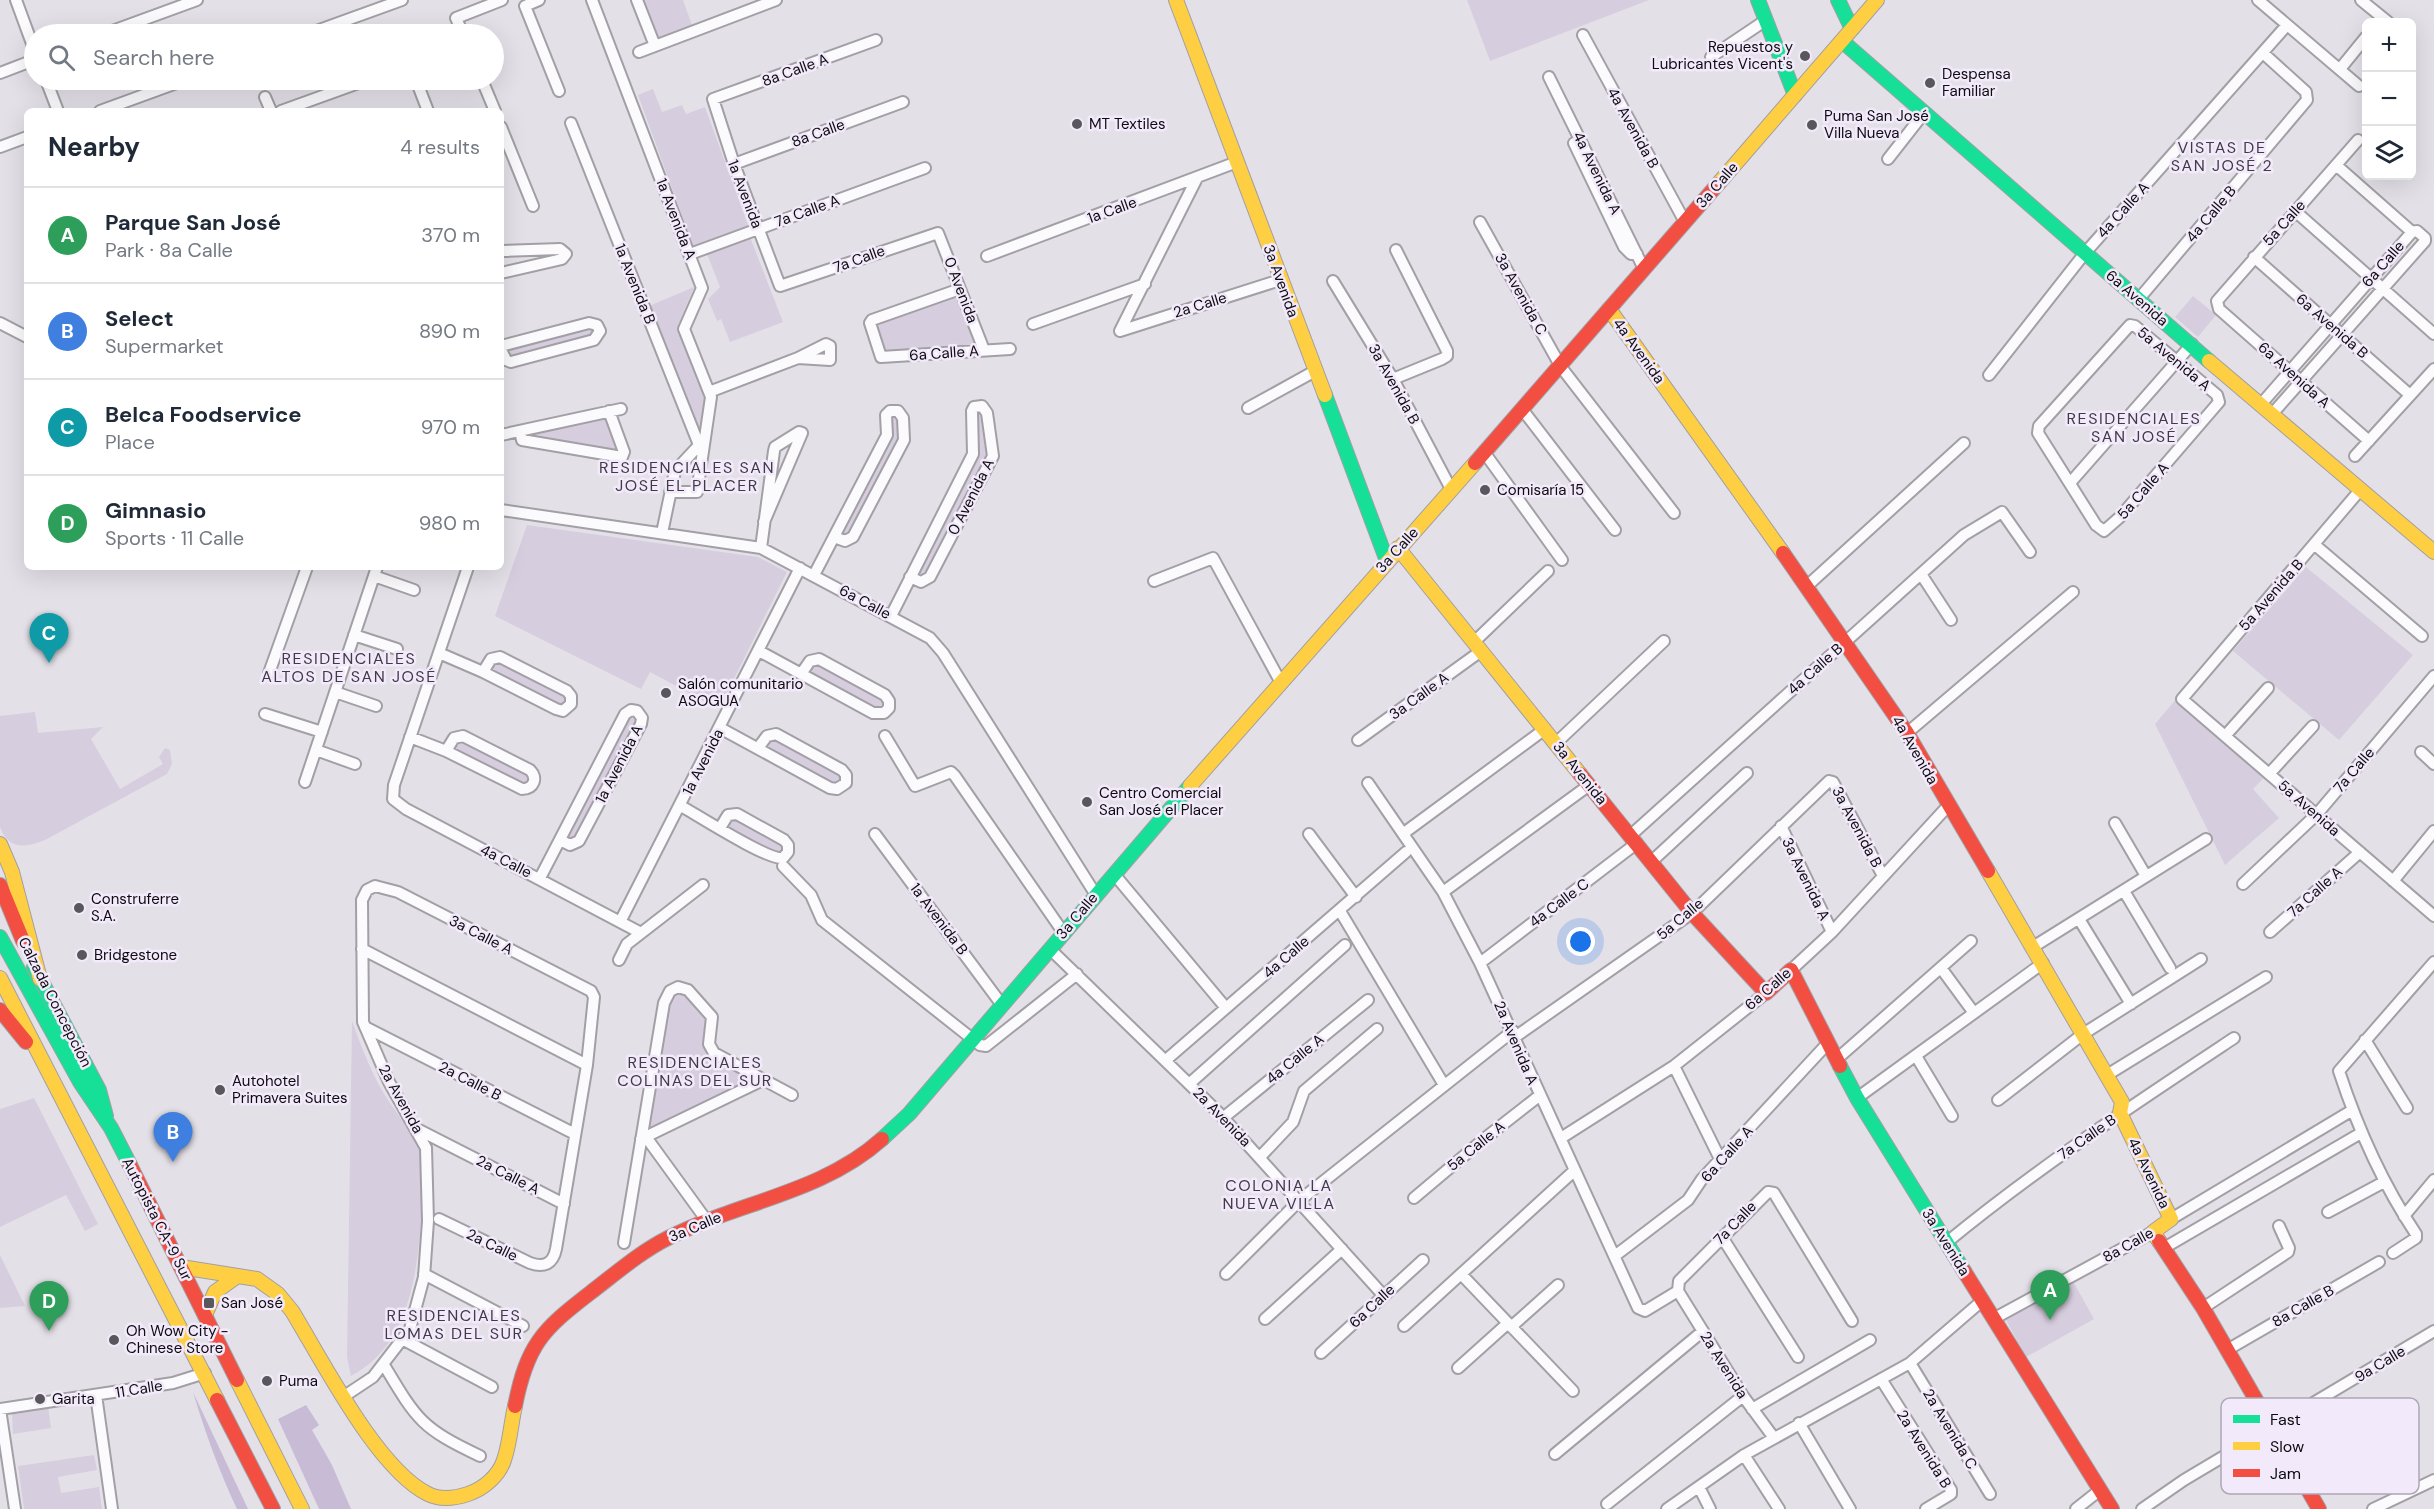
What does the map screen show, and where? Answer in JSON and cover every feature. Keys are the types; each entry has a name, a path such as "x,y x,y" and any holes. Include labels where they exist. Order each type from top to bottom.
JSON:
{"main road":[{"name":"3a Avenida","path":"1176,0 1388,561"},
{"path":"1758,0 1795,95"},
{"path":"1838,0 1852,29"},
{"name":"3a Calle","path":"181,1267 257,1279 282,1299 386,1457 411,1484 428,1494 440,1497 459,1496 477,1490 491,1479 502,1465 508,1446 521,1374 531,1350 543,1332 587,1294 668,1238 828,1176 852,1162 909,1114 1280,681 1561,367 1877,0"},
{"name":"6a Avenida","path":"1842,42 2138,300 2262,403 2434,552"},
{"name":"4a Avenida","path":"1609,309 1846,641 1906,733 1947,807 2043,963 2122,1101 2120,1113 2171,1219"},
{"name":"3a Avenida","path":"1398,548 1692,913 1766,993"},
{"path":"0,844 12,872 40,979"},
{"name":"Calzada Concepción","path":"0,885 40,979 99,1090 107,1120"},
{"name":"Autopista CA-9 Sur","path":"0,937 80,1082 107,1120 302,1509"},
{"name":"3a Avenida","path":"1791,970 1857,1098 2112,1509"},
{"name":"6a Calle","path":"1766,993 1791,970"},
{"name":"Autopista CA-9 Sur","path":"0,978 273,1509"},
{"path":"0,1010 41,1059"},
{"name":"8a Calle","path":"2153,1232 2171,1219"},
{"name":"4a Avenida","path":"2153,1232 2203,1308 2256,1398"},
{"path":"206,1315 215,1292 236,1277"},
{"name":"4a Avenida","path":"2310,1494 2317,1508"}],"street":[{"path":"16,0 25,24"},
{"path":"131,24 197,0"},
{"path":"336,24 402,0"},
{"path":"459,24 456,18 502,0"},
{"path":"539,0 525,6 559,91"},
{"name":"1a Avenida A","path":"592,0 702,288 684,329 711,397 702,442 696,492 670,492"},
{"path":"637,0 655,46"},
{"path":"639,52 776,0"},
{"path":"2258,0 2359,86"},
{"path":"2361,0 2380,18"},
{"path":"1711,57 1766,20"},
{"name":"4a Calle A","path":"1989,375 2085,253 2287,25"},
{"name":"4a Avenida B","path":"1583,35 1685,222"},
{"name":"8a Calle A","path":"713,99 876,40"},
{"path":"2340,69 2362,43"},
{"name":"4a Calle B","path":"2138,300 2307,100 2306,92 2263,53"},
{"path":"0,73 24,64"},
{"name":"4a Avenida A","path":"1546,78 1644,268"},
{"path":"50,90 57,108"},
{"path":"108,108 158,90"},
{"path":"289,108 339,90"},
{"path":"420,90 427,108"},
{"path":"486,90 494,108"},
{"path":"265,97 270,108"},
{"name":"1a Avenida","path":"713,99 734,164 782,286"},
{"name":"8a Calle","path":"734,164 903,102"},
{"path":"1888,159 1924,113"},
{"name":"1a Avenida B","path":"571,123 702,442"},
{"path":"504,134 533,206"},
{"path":"0,147 24,138"},
{"name":"5a Calle","path":"2219,309 2217,301 2358,140"},
{"name":"1a Calle","path":"987,256 1237,162"},
{"path":"2336,165 2412,232"},
{"name":"7a Calle A","path":"690,254 925,168"},
{"path":"1033,324 1145,284 1197,178"},
{"path":"2295,212 2434,334"},
{"name":"3a Avenida C","path":"1480,222 1561,367 1674,513"},
{"name":"6a Calle","path":"2262,403 2412,232 2417,231 2425,238 2425,241 2273,413"},
{"name":"7a Calle","path":"782,286 935,232"},
{"name":"0 Avenida","path":"935,232 940,235 984,350"},
{"path":"504,251 560,249 566,254 562,259 504,272"},
{"path":"1393,379 1447,356 1447,351 1396,250"},
{"name":"6a Avenida B","path":"2254,257 2410,395"},
{"name":"2a Calle","path":"1145,284 1120,331 1280,280"},
{"name":"3a Avenida B","path":"1333,281 1393,379 1451,489"},
{"name":"6a Calle A","path":"960,289 872,320 870,324 879,354 885,358 1010,349"},
{"name":"6a Avenida A","path":"2219,309 2368,441"},
{"path":"504,347 589,322 595,324 600,331 594,340 512,362 506,360 504,355"},
{"path":"0,323 24,335"},
{"name":"5a Avenida A","path":"2070,483 2038,433 2039,426 2130,325 2135,326 2217,395"},
{"path":"2070,483 2192,344"},
{"path":"709,392 798,358"},
{"path":"2355,456 2434,369"},
{"path":"1248,408 1315,371"},
{"name":"5a Calle A","path":"2070,483 2096,525 2104,531 2109,529 2216,406 2219,402 2217,395"},
{"name":"0 Avenida A","path":"891,616 910,577 973,454 972,411 974,407 982,406 987,413 993,456 930,577 922,582 910,577"},
{"path":"504,434 621,409"},
{"path":"1522,409 1615,530"},
{"path":"520,431 522,440 622,457 624,452 609,411"},
{"path":"814,575 887,435 886,415 890,411 898,411 903,418 904,440 853,537 845,541 834,537"},
{"path":"760,548 775,447 789,438 802,434 764,522"},
{"path":"662,534 675,471 702,442"},
{"path":"1807,586 1964,443"},
{"path":"1484,452 1562,560"},
{"name":"5a Avenida B","path":"2183,700 2183,697 2361,489"},
{"name":"6a Calle","path":"504,510 760,548 930,638 938,646 1096,895"},
{"name":"4a Calle B","path":"1634,839 1846,641 1964,535 1999,512 2003,513 2030,552"},
{"path":"2315,545 2422,636"},
{"path":"1154,581 1214,558 1280,681"},
{"name":"1a Avenida","path":"620,922 800,568"},
{"path":"269,673 306,570"},
{"path":"446,751 454,738 463,736 530,770 534,775 534,783 530,788 522,789 446,751 410,738 467,570"},
{"name":"3a Calle A","path":"1358,740 1477,646 1548,571"},
{"path":"305,782 375,572 414,590"},
{"path":"1921,574 1951,620"},
{"path":"1906,733 2073,592"},
{"path":"354,634 397,649"},
{"path":"1556,743 1664,641"},
{"path":"759,651 801,674 877,714 884,713 889,708 889,701 885,695 819,660 810,661 801,674"},
{"path":"439,653 483,672 559,711 571,704 571,696 567,691 500,657 491,659 483,672"},
{"name":"7a Calle","path":"2243,884 2317,814 2434,676"},
{"path":"2226,736 2268,688"},
{"path":"335,692 376,706"},
{"name":"5a Avenida","path":"2183,700 2434,916"},
{"name":"1a Avenida A","path":"540,878 626,713 631,710 637,711 642,718 641,724 580,840 572,845 560,840"},
{"path":"265,714 322,732"},
{"path":"2269,774 2313,726"},
{"path":"720,728 834,789 841,788 846,783 846,775 842,770 776,734 767,736 758,748"},
{"path":"1404,833 1545,729"},
{"path":"885,736 915,786 951,772 955,776 1063,932"},
{"name":"4a Calle","path":"410,738 393,785 393,799 406,809 641,933"},
{"path":"316,750 356,764"},
{"path":"2421,752 2434,764"},
{"path":"1651,862 1747,773"},
{"name":"5a Calle","path":"1226,1274 1300,1200 1444,1085 1514,1034 1692,913 1828,781"},
{"name":"3a Avenida B","path":"1828,781 1833,782 1883,876"},
{"name":"2a Avenida A","path":"1368,783 1443,892 1514,1034 1539,1096 1616,1255 1638,1308 1645,1311"},
{"path":"1443,892 1588,786"},
{"path":"681,806 720,828 775,859 783,858 788,852 788,845 784,840 737,814 728,815 720,828"},
{"name":"6a Calle","path":"1791,970 1832,932 1947,807"},
{"path":"2115,823 2146,876"},
{"name":"3a Avenida A","path":"1781,826 1832,932"},
{"path":"2393,881 2434,831"},
{"name":"1a Avenida B","path":"875,834 1002,1005"},
{"path":"1309,834 1356,897"},
{"name":"4a Calle C","path":"1480,963 1634,839"},
{"path":"2033,947 2206,839"},
{"name":"4a Calle","path":"1166,1060 1406,852"},
{"name":"7a Calle A","path":"2270,932 2360,852"},
{"path":"783,866 811,895 822,920 972,1040 986,1046 1077,974"},
{"path":"1114,874 1226,1008"},
{"name":"3a Calle A","path":"370,887 379,885 390,888 591,991 594,997 587,1065"},
{"path":"619,960 627,944 703,885"},
{"name":"2a Avenida","path":"346,1395 371,1378 384,1365 404,1340 415,1317 424,1274 428,1221 426,1148 417,1128 389,1082 366,1027 362,1010 362,900 370,887"},
{"path":"2124,891 2170,968"},
{"path":"1340,911 1444,1085"},
{"path":"2079,919 2131,1004"},
{"path":"1838,1058 1971,941"},
{"path":"1189,1084 1345,945"},
{"path":"362,949 587,1065 564,1204"},
{"name":"2a Avenida","path":"1050,949 1223,1118 1300,1200 1383,1295"},
{"path":"1998,1100 2084,1034 2201,959"},
{"path":"2394,1253 2416,1238 2384,1182 2361,1133 2351,1111 2339,1071 2434,962"},
{"path":"1857,1098 2043,963"},
{"path":"1941,968 1974,1012"},
{"path":"2107,1075 2266,977"},
{"path":"624,1243 644,1138 664,1001 675,988 687,989 712,1017 709,1044 712,1052 792,1095"},
{"name":"6a Calle","path":"1561,1138 1674,1066 1766,993"},
{"name":"4a Calle A","path":"1223,1118 1368,1000"},
{"name":"2a Calle B","path":"366,1027 575,1134"},
{"path":"1260,1157 1293,1122 1304,1091 1377,1029"},
{"name":"7a Calle B","path":"1946,1243 1994,1203 2120,1113 2234,1038"},
{"path":"2365,1040 2407,1108"},
{"name":"6a Calle A","path":"1616,1255 1688,1200 1828,1043"},
{"path":"1916,1056 1952,1116"},
{"path":"1674,1066 1721,1161"},
{"path":"738,1091 747,1076 746,1071"},
{"path":"644,1138 763,1080"},
{"name":"5a Calle A","path":"1414,1198 1539,1096"},
{"name":"8a Calle","path":"2171,1219 2351,1111"},
{"name":"2a Calle A","path":"417,1128 564,1204"},
{"path":"2164,1248 2361,1133"},
{"path":"644,1138 707,1221"},
{"path":"428,1161 430,1153 435,1148 453,1147"},
{"path":"1404,1326 1575,1170"},
{"path":"2404,1216 2434,1180"},
{"path":"2328,1212 2384,1182"},
{"name":"7a Calle","path":"1645,1311 1678,1291 1679,1281 1763,1195 1774,1193 1852,1321"},
{"name":"2a Calle","path":"439,1219 530,1263 546,1265 555,1254 564,1204"},
{"path":"2203,1308 2289,1251 2279,1226"},
{"name":"8a Calle","path":"1995,1318 2153,1232"},
{"path":"1722,1237 1798,1357"},
{"path":"1265,1319 1342,1249"},
{"name":"6a Calle","path":"1321,1353 1423,1260"},
{"name":"8a Calle B","path":"2227,1350 2379,1262"},
{"path":"424,1274 523,1326"},
{"path":"1461,1274 1573,1391"},
{"path":"1458,1368 1558,1285"},
{"name":"2a Avenida","path":"1678,1291 1743,1396 1774,1438"},
{"path":"1667,1509 1744,1455 1910,1363 1983,1300"},
{"path":"1555,1454 1703,1331"},
{"name":"9a Calle","path":"2322,1398 2434,1331"},
{"path":"404,1340 492,1387"},
{"path":"1752,1409 1870,1340"},
{"name":"2a Avenida C","path":"1910,1363 1990,1494"},
{"path":"384,1365 421,1422 436,1434 480,1456"},
{"name":"11 Calle","path":"0,1409 173,1383 205,1373"},
{"name":"2a Avenida B","path":"1881,1379 1951,1490 1951,1494 1926,1509"},
{"path":"96,1395 112,1509"},
{"path":"1607,1504 1743,1396"},
{"path":"0,1409 15,1509"},
{"path":"1799,1423 1850,1509"},
{"path":"1744,1455 1779,1509"},
{"name":"9a Calle","path":"2142,1509 2184,1479 2221,1457"},
{"path":"2419,1487 2434,1480"},
{"path":"1699,1487 1710,1509"},
{"path":"2076,1509 2100,1490"},
{"path":"2373,1509 2405,1494"}],"shaded area":[{"path":"643,0 683,0 692,25 657,39"},
{"path":"1467,0 1649,0 1490,61"},
{"path":"653,89 662,112 682,105 686,114 705,107 749,228 694,249 638,95"},
{"path":"750,237 783,322 730,342 721,319 717,321 708,299 720,287 707,254"},
{"path":"694,287 678,325 706,397 699,437 649,306"},
{"path":"960,289 984,350 885,358 870,321"},
{"path":"2193,296 2216,315 2198,337 2175,317"},
{"path":"589,323 600,334 512,362 504,353 504,349"},
{"path":"980,406 993,456 930,577 910,577 973,454 972,411"},
{"path":"895,410 904,440 853,537 834,537 887,435 885,418"},
{"path":"609,411 624,452 522,440 520,431"},
{"path":"527,525 758,557 787,572 719,709 650,672 641,689 495,616"},
{"path":"2306,567 2413,655 2339,740 2233,651"},
{"path":"493,658 567,691 566,709 483,672"},
{"path":"813,660 885,695 884,713 801,674"},
{"path":"2177,698 2265,777 2253,789 2279,818 2225,865 2155,724"},
{"path":"629,711 642,718 579,841 560,840"},
{"path":"35,712 38,733 103,727 91,739 120,789 163,764 159,757 165,748 170,750 172,764 167,774 45,840 31,845 18,845 8,840 0,827 0,716"},
{"path":"770,734 842,770 841,788 758,748"},
{"path":"454,738 530,770 529,788 446,751"},
{"path":"728,815 784,840 783,858 720,828"},
{"path":"679,992 689,996 707,1020 706,1054 741,1070 745,1076 741,1086 652,1128 649,1123 670,1002"},
{"path":"352,1021 378,1084 418,1147 421,1156 423,1185 416,1267 405,1310 385,1348 370,1363 351,1376 347,1357"},
{"path":"34,1098 98,1224 85,1231 66,1195 0,1227 0,1109"},
{"path":"0,1255 25,1306 0,1308"},
{"path":"2074,1283 2094,1319 2026,1357 2006,1320"},
{"path":"193,1392 248,1509 237,1509 202,1422"},
{"path":"306,1405 319,1425 312,1430 332,1465 351,1509 319,1509 278,1419"},
{"path":"48,1407 51,1428 13,1434 12,1413"},
{"path":"94,1455 97,1470 58,1477 61,1493 99,1487 102,1509 24,1509 18,1466"}],"traffic: fast":[{"path":"1758,0 1795,95"},
{"path":"1838,0 1852,29"},
{"path":"1842,41 2209,361"},
{"path":"1325,395 1387,561"},
{"path":"882,1139 909,1114 1190,786"},
{"path":"0,937 80,1082 111,1128 130,1165"},
{"path":"34,967 99,1090 106,1116"},
{"path":"1840,1066 1857,1098 1964,1271"}],"traffic: slow":[{"path":"1176,0 1325,395"},
{"path":"1718,184 1877,0"},
{"path":"1609,309 1783,553"},
{"path":"2209,361 2434,552"},
{"path":"1190,786 1475,463"},
{"path":"1398,548 1580,774"},
{"path":"0,844 12,872 40,979"},
{"path":"1988,871 2122,1102 2120,1113 2171,1219 2153,1232 2159,1241"},
{"path":"0,978 217,1400"},
{"path":"181,1267 257,1279 278,1294 292,1311 370,1438 389,1462 409,1481 428,1494 443,1498 463,1495 474,1492 490,1481 502,1466 515,1406"},
{"path":"205,1315 215,1292 236,1277"},
{"path":"237,1380 302,1509"}],"traffic: jam":[{"path":"1475,463 1718,184"},
{"path":"1783,553 1907,733 1988,871"},
{"path":"1580,774 1692,913 1766,993 1791,970 1840,1066"},
{"path":"0,885 23,941"},
{"path":"0,1010 26,1042"},
{"path":"515,1406 525,1368 539,1340 573,1306 628,1264 668,1238 806,1185 833,1172 882,1139"},
{"path":"130,1165 237,1380"},
{"path":"2159,1241 2203,1308 2255,1398"},
{"path":"1964,1271 2112,1509"},
{"path":"217,1400 273,1509"},
{"path":"2310,1494 2319,1509"}],"place":[{"name":"Repuestos y Lubricantes Vicent's","path":"1805,56"},
{"name":"Despensa Familiar","path":"1930,83"},
{"name":"MT Textiles","path":"1077,124"},
{"name":"Puma San José Villa Nueva","path":"1812,125"},
{"name":"Comisaría 15","path":"1485,490"},
{"name":"Belca Foodservice","path":"49,663"},
{"name":"Salón comunitario ASOGUA","path":"666,693"},
{"name":"Centro Comercial San José el Placer","path":"1087,802"},
{"name":"Construferre S.A.","path":"79,908"},
{"name":"Bridgestone","path":"82,955"},
{"name":"Autohotel Primavera Suites","path":"220,1090"},
{"name":"Select","path":"173,1162"},
{"name":"San José","path":"209,1303"},
{"name":"Parque San José","path":"2050,1320"},
{"name":"Gimnasio","path":"49,1331"},
{"name":"Oh Wow City - Chinese Store","path":"114,1340"},
{"name":"Puma","path":"267,1381"},
{"name":"Garita","path":"40,1399"}],"district":[{"name":"VISTAS DE SAN JOSÉ 2","path":"2222,156"},
{"name":"RESIDENCIALES SAN JOSÉ","path":"2134,427"},
{"name":"RESIDENCIALES SAN JOSÉ EL PLACER","path":"687,476"},
{"name":"RESIDENCIALES ALTOS DE SAN JOSÉ","path":"349,667"},
{"name":"RESIDENCIALES COLINAS DEL SUR","path":"695,1071"},
{"name":"COLONIA LA NUEVA VILLA","path":"1279,1194"},
{"name":"RESIDENCIALES LOMAS DEL SUR","path":"454,1324"}]}
